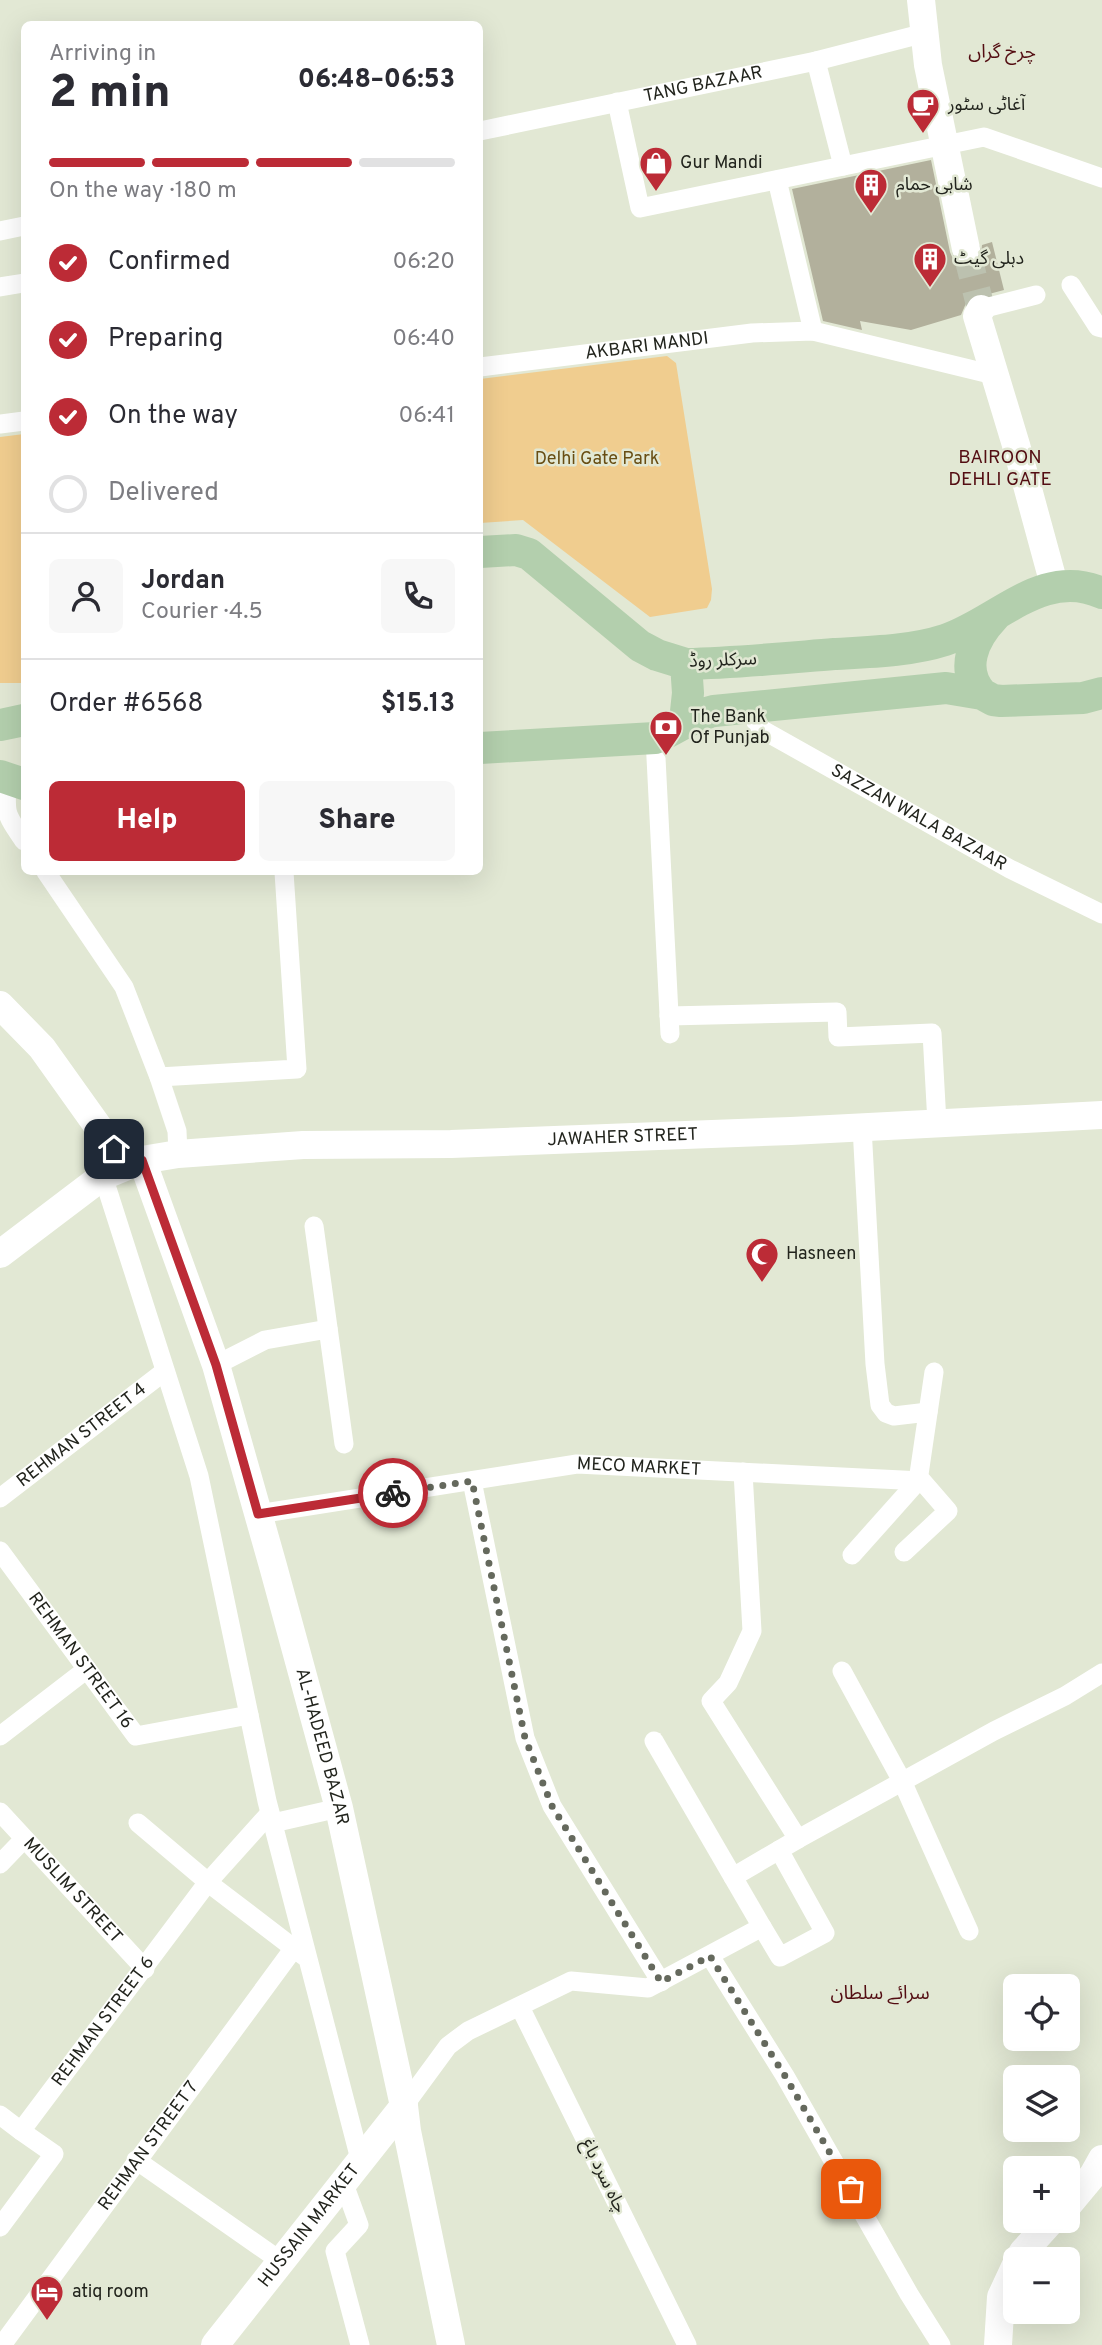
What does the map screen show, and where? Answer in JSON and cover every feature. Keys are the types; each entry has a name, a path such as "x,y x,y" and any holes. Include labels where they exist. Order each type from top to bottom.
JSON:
{"main road":[{"name":"سرکلر روڈ","path":"483,552 516,550 528,554 640,646 657,655 686,664 882,651 937,642 965,631 1026,596 1055,587 1076,586 1102,593"},
{"name":"سرکلر روڈ","path":"982,694 971,670 972,652 981,631 997,613"},
{"path":"685,721 688,692 686,664"},
{"path":"483,748 655,738 685,721 714,711 946,688 982,694 993,699 1026,702 1102,694"},
{"path":"0,725 21,721"}],"street":[{"path":"921,0 928,65 966,249"},
{"name":"TANG BAZAAR","path":"483,130 816,61 925,33"},
{"path":"816,61 843,166"},
{"path":"617,103 640,208 984,137 1102,178"},
{"path":"777,180 813,331"},
{"path":"0,231 21,227"},
{"path":"0,287 21,284"},
{"path":"1071,285 1098,327 1102,328"},
{"path":"1036,295 981,309 977,316 1055,587"},
{"name":"AKBARI MANDI","path":"483,367 752,333 813,331 995,374"},
{"path":"0,424 21,421"},
{"name":"SAZZAN WALA BAZAAR","path":"752,706 756,722 761,729 1010,869 1102,914"},
{"path":"655,738 670,1025 837,1012 838,1037 932,1033 937,1123"},
{"path":"11,780 5,806 7,816 21,837"},
{"path":"48,875 119,978 159,1077 177,1131 178,1154"},
{"path":"159,1077 297,1069 284,875"},
{"name":"AL-HADEED BAZAR","path":"0,1005 42,1048 114,1149 216,1365 340,1808 404,2106 451,2345"},
{"name":"JAWAHER STREET","path":"123,1168 178,1154 303,1145 451,1144 1102,1115"},
{"path":"862,1127 875,1364 880,1405 886,1413 894,1416 928,1412"},
{"path":"0,1254 123,1168 165,1371 198,1476 301,1953 353,2174 359,2225 335,2251 359,2344"},
{"path":"314,1226 344,1444"},
{"path":"216,1365 265,1340 328,1329"},
{"name":"REHMAN STREET 4","path":"0,1498 165,1371"},
{"path":"852,1555 918,1481 934,1372"},
{"name":"MECO MARKET","path":"258,1514 577,1464 918,1481"},
{"path":"743,1472 752,1631 728,1683 711,1700 798,1839"},
{"path":"472,1481 525,1738 552,1806 661,1982"},
{"path":"904,1552 948,1511 922,1481 918,1481"},
{"name":"REHMAN STREET 16","path":"0,1551 136,1736 249,1714"},
{"path":"0,1736 87,1669"},
{"path":"842,1671 902,1781 969,1931"},
{"path":"733,1877 902,1781 1065,1696 1102,1673"},
{"path":"654,1741 780,1957 825,1933 779,1850"},
{"path":"272,1818 340,1808"},
{"name":"MUSLIM STREET","path":"0,1812 145,1969"},
{"name":"REHMAN STREET 6","path":"21,2131 208,1882 272,1818"},
{"path":"138,1823 208,1882 301,1953"},
{"path":"0,1864 24,1839"},
{"path":"404,2106 448,2046 468,2031 571,1981 648,1988 762,1927"},
{"name":"REHMAN STREET 7","path":"2,2345 136,2160 301,1953"},
{"path":"710,1956 785,2076 941,2345"},
{"name":"چاہ سرد باغ","path":"520,2007 687,2345"},
{"name":"HUSSAIN MARKET","path":"215,2345 353,2174 404,2106"},
{"path":"0,2115 54,2154 0,2227"},
{"path":"1080,2191 1102,2159"},
{"path":"136,2160 282,2262"},
{"path":"1028,2247 1040,2233"},
{"path":"998,2345 1003,2295"}],"green space":[{"name":"Delhi Gate Park","path":"667,356 676,363 712,589 707,608 650,617 523,520 483,523 483,379"},
{"path":"21,434 21,683 0,683 0,437"}],"building":[{"name":"شاہی حمام","path":"931,160 953,259 961,265 970,265 981,255 982,245 992,242 1004,290 973,294 961,315 911,330 860,321 862,330 823,321 792,189"}],"tunnel":[{"path":"966,249 981,309"}],"way so far":[{"path":"393,1493 472,1481 525,1738 552,1806 661,1982 710,1956 851,2189"}],"place":[{"name":"آغاٹی سٹور","path":"923,135"},
{"name":"Gur Mandi","path":"656,193"},
{"name":"شاہی حمام","path":"871,215"},
{"name":"دہلی گیٹ","path":"930,289"},
{"name":"The Bank Of Punjab","path":"666,757"},
{"name":"Hasneen","path":"762,1284"},
{"name":"atiq room","path":"47,2322"}],"district":[{"name":"چرخ گراں","path":"1002,53"},
{"name":"BAIROON DEHLI GATE","path":"1000,469"},
{"name":"سرائے سلطان","path":"880,1994"}],"route":[{"path":"114,1149 124,1167 142,1160 216,1365 258,1514 393,1493"}]}
